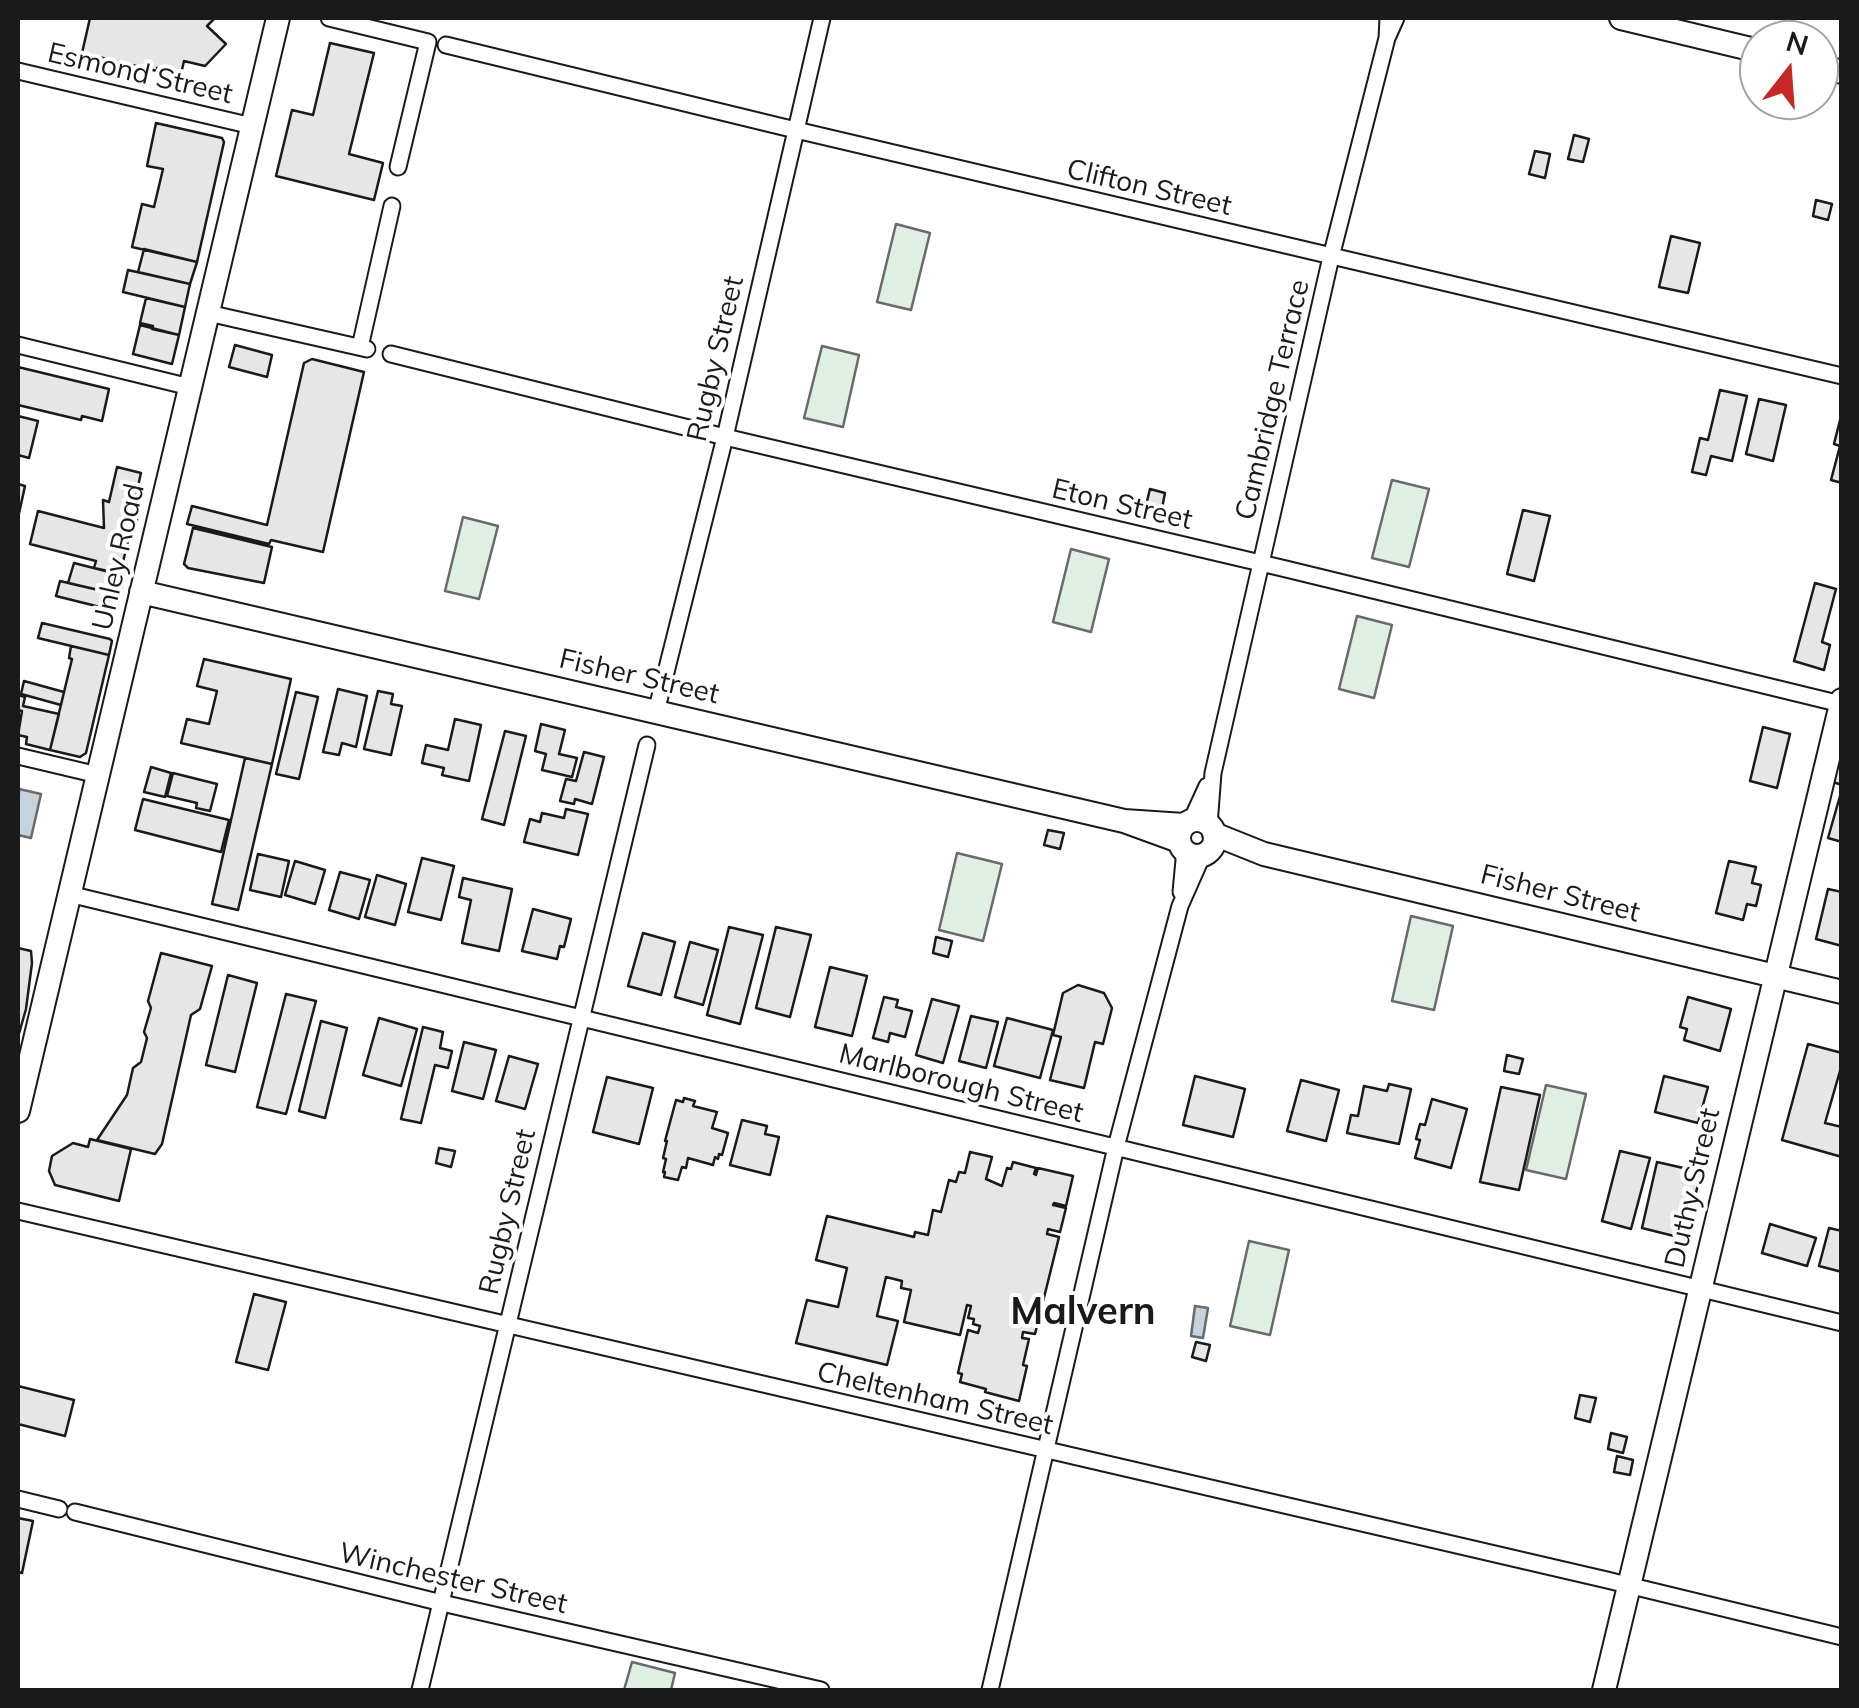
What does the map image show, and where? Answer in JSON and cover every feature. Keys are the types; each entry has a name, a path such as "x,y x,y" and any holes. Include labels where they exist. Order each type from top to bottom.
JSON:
{"street":[{"name":"Unley Road","path":"18,1111 278,18"},
{"path":"328,18 428,42 398,167"},
{"name":"Rugby Street","path":"656,712 822,18"},
{"name":"Cambridge Terrace","path":"990,1690 1116,1147 1213,773 1331,257 1392,18"},
{"path":"1621,18 1739,46"},
{"name":"Clifton Street","path":"446,45 1842,376"},
{"name":"Esmond Street","path":"18,71 252,126"},
{"path":"208,313 364,348 392,206"},
{"path":"18,345 190,387"},
{"name":"Eton Street","path":"391,354 1841,702"},
{"name":"Fisher Street","path":"141,592 1124,820 1842,992"},
{"name":"Duthy Street","path":"1604,1690 1841,702"},
{"name":"Rugby Street","path":"420,1690 646,745"},
{"path":"18,756 98,775"},
{"name":"Marlborough Street","path":"69,894 1842,1323"},
{"name":"Cheltenham Street","path":"18,1211 1842,1637"},
{"name":"Winchester Street","path":"18,1499 442,1603 821,1690"}],"green space":[{"path":"896,224 930,233 911,310 877,302"},
{"path":"822,346 859,355 843,427 804,418"},
{"path":"1392,480 1429,489 1409,567 1372,558"},
{"path":"463,517 498,526 479,599 445,591"},
{"path":"1071,549 1109,559 1091,632 1053,622"},
{"path":"1357,616 1392,625 1374,698 1339,689"},
{"path":"957,853 1002,864 983,941 939,930"},
{"path":"1411,916 1453,926 1434,1010 1392,1001"},
{"path":"1546,1085 1586,1094 1566,1179 1526,1170"},
{"path":"1249,1241 1289,1250 1270,1335 1230,1326"},
{"path":"632,1662 675,1673 671,1690 624,1690"}],"shaded area":[{"path":"19,789 41,794 31,838 18,835"},
{"path":"1195,1306 1208,1308 1203,1338 1191,1336"}],"building":[{"path":"90,18 215,18 207,26 226,44 205,66 184,61 181,74 157,71 82,53"},
{"path":"330,43 374,53 349,154 383,163 374,200 276,176 292,110 313,115"},
{"path":"156,123 222,138 224,142 197,262 132,247 142,204 154,207 163,169 147,166"},
{"path":"1574,135 1589,139 1583,162 1568,159"},
{"path":"1535,151 1550,154 1545,178 1529,174"},
{"path":"1816,200 1832,204 1828,220 1813,216"},
{"path":"1671,236 1700,243 1688,293 1659,287"},
{"path":"144,249 197,262 190,284 138,272"},
{"path":"128,270 190,284 185,307 123,292"},
{"path":"146,298 185,307 179,335 140,323"},
{"path":"140,325 179,335 172,364 133,354"},
{"path":"235,345 272,355 267,377 229,367"},
{"path":"312,359 364,372 323,552 271,540 269,544 187,524 192,506 267,525 304,363"},
{"path":"18,367 109,389 102,421 18,405"},
{"path":"1720,390 1747,396 1732,461 1711,456 1706,475 1692,472 1700,438 1708,440"},
{"path":"1759,399 1786,405 1773,461 1746,454"},
{"path":"18,416 38,421 29,458 18,455"},
{"path":"1840,420 1842,483 1831,480 1840,446 1834,444"},
{"path":"117,467 141,473 133,508 137,508 137,521 126,521 123,531 130,533 117,573 94,568 96,561 30,544 38,511 104,528 103,500 109,502"},
{"path":"18,484 25,486 18,518"},
{"path":"1150,489 1165,493 1162,508 1146,505"},
{"path":"1523,510 1550,516 1534,581 1507,574"},
{"path":"193,528 272,547 264,583 188,568 184,564"},
{"path":"74,563 125,576 120,595 68,583"},
{"path":"60,581 120,595 116,611 56,596"},
{"path":"1815,583 1836,589 1822,642 1830,645 1824,670 1794,661"},
{"path":"42,623 110,639 109,655 38,638"},
{"path":"71,646 109,655 86,753 80,757 50,750 72,659"},
{"path":"204,659 291,679 272,764 181,743 187,719 209,724 217,691 197,686"},
{"path":"24,681 64,692 61,705 21,694"},
{"path":"338,689 367,696 356,747 342,743 339,755 323,752"},
{"path":"378,691 393,694 391,704 402,706 391,755 364,749"},
{"path":"296,692 318,697 299,779 276,774"},
{"path":"18,695 25,697 23,706 59,714 50,750 26,744 27,737 18,735 22,711 18,710"},
{"path":"455,719 481,725 469,781 442,775 444,768 422,763 426,745 448,750"},
{"path":"541,724 565,730 559,754 577,758 572,777 542,770 546,754 535,751"},
{"path":"1763,727 1790,734 1777,788 1750,781"},
{"path":"505,731 526,736 504,825 482,819"},
{"path":"1842,751 1842,785 1833,782"},
{"path":"584,752 604,757 592,804 575,799 574,804 560,801 566,779 576,781"},
{"path":"245,758 272,764 238,910 212,904"},
{"path":"151,767 171,773 165,797 144,792"},
{"path":"173,773 217,784 210,811 196,808 197,803 167,796"},
{"path":"1842,789 1842,842 1828,838"},
{"path":"143,799 229,820 221,852 135,830"},
{"path":"566,809 588,814 578,855 524,842 530,819 540,822 542,813 564,818"},
{"path":"1048,830 1064,833 1060,849 1044,845"},
{"path":"258,854 289,861 281,897 250,890"},
{"path":"422,858 454,866 441,920 408,912"},
{"path":"295,861 325,870 315,904 285,895"},
{"path":"1729,861 1756,867 1752,883 1761,885 1756,906 1747,904 1743,920 1716,913"},
{"path":"340,872 370,880 359,919 329,910"},
{"path":"377,875 406,884 395,925 365,917"},
{"path":"463,878 512,889 499,951 462,943 471,900 459,897"},
{"path":"1828,889 1842,892 1842,946 1816,939"},
{"path":"533,909 571,919 557,959 522,951"},
{"path":"729,927 763,935 740,1024 707,1015"},
{"path":"776,927 811,935 790,1017 756,1008"},
{"path":"643,933 675,942 661,995 628,986"},
{"path":"936,937 952,941 948,957 933,953"},
{"path":"690,942 718,950 703,1005 675,997"},
{"path":"18,948 31,951 32,963 18,1037"},
{"path":"161,953 212,966 200,1009 191,1015 162,1144 155,1154 97,1140 127,1095 133,1068 141,1062 151,1008 148,1001"},
{"path":"830,967 867,976 852,1036 815,1027"},
{"path":"228,975 257,983 235,1072 206,1065"},
{"path":"1078,985 1104,993 1112,1008 1103,1044 1095,1042 1084,1088 1050,1080 1061,1037 1053,1035 1063,993"},
{"path":"286,994 316,1001 286,1114 257,1107"},
{"path":"884,997 898,1000 896,1007 912,1011 905,1037 890,1033 888,1042 873,1038"},
{"path":"1688,997 1731,1009 1720,1051 1684,1040 1687,1029 1680,1027"},
{"path":"932,999 959,1006 943,1063 916,1055"},
{"path":"971,1016 998,1022 986,1068 959,1061"},
{"path":"379,1018 417,1029 401,1086 363,1075"},
{"path":"1007,1018 1053,1030 1040,1078 994,1066"},
{"path":"321,1021 347,1028 325,1118 299,1111"},
{"path":"423,1027 443,1032 440,1048 452,1051 448,1068 435,1065 421,1123 401,1119"},
{"path":"464,1042 496,1050 483,1099 452,1091"},
{"path":"1808,1044 1842,1053 1825,1123 1842,1127 1842,1157 1782,1140"},
{"path":"1507,1055 1523,1059 1519,1074 1504,1071"},
{"path":"509,1056 538,1064 525,1109 496,1101"},
{"path":"1195,1076 1245,1089 1233,1137 1183,1125"},
{"path":"1664,1076 1708,1087 1698,1123 1655,1112"},
{"path":"607,1077 653,1088 639,1144 593,1132"},
{"path":"1301,1080 1339,1090 1326,1141 1287,1131"},
{"path":"1389,1084 1411,1089 1399,1144 1347,1133 1351,1115 1358,1116 1364,1086 1387,1091"},
{"path":"1501,1087 1540,1095 1519,1190 1480,1182"},
{"path":"684,1098 695,1101 693,1106 717,1112 712,1128 728,1133 722,1155 715,1157 713,1165 688,1158 678,1180 664,1177 663,1158 676,1100 683,1102"},
{"path":"1432,1099 1467,1109 1451,1168 1415,1158 1420,1124 1425,1125"},
{"path":"742,1120 767,1126 765,1134 779,1137 770,1175 730,1165"},
{"path":"90,1139 131,1149 119,1201 55,1185 49,1171 52,1156 73,1143 88,1147"},
{"path":"439,1148 455,1151 451,1167 436,1163"},
{"path":"1620,1151 1650,1158 1631,1229 1602,1221"},
{"path":"970,1152 992,1157 986,1179 1002,1186 1013,1162 1036,1168 1036,1175 1038,1168 1073,1176 1066,1206 1053,1205 1066,1208 1060,1232 1048,1229 1047,1234 1059,1237 1035,1334 1023,1332 1022,1338 1029,1339 1019,1401 960,1382 962,1374 958,1373 968,1330 978,1333 980,1326 968,1318 971,1306 967,1305 960,1335 904,1322 911,1290 901,1288 902,1281 886,1277 877,1316 898,1321 887,1365 796,1343 807,1300 838,1307 847,1268 816,1260 827,1216 914,1237 915,1232 928,1235 933,1210 941,1212 949,1180 956,1182 959,1172 965,1173"},
{"path":"1657,1162 1701,1172 1691,1213 1680,1211 1674,1236 1642,1228"},
{"path":"1770,1224 1816,1238 1807,1266 1762,1253"},
{"path":"1829,1228 1842,1231 1842,1272 1819,1266"},
{"path":"254,1294 286,1302 268,1370 236,1362"},
{"path":"1196,1342 1210,1345 1206,1361 1192,1357"},
{"path":"18,1386 74,1400 65,1436 18,1424"},
{"path":"1580,1395 1596,1398 1590,1422 1575,1418"},
{"path":"1611,1433 1627,1437 1623,1453 1608,1449"},
{"path":"1617,1456 1633,1460 1630,1475 1614,1472"},
{"path":"18,1518 33,1521 22,1573 18,1572"}],"district":[{"name":"Malvern","path":"1083,1313"}]}
